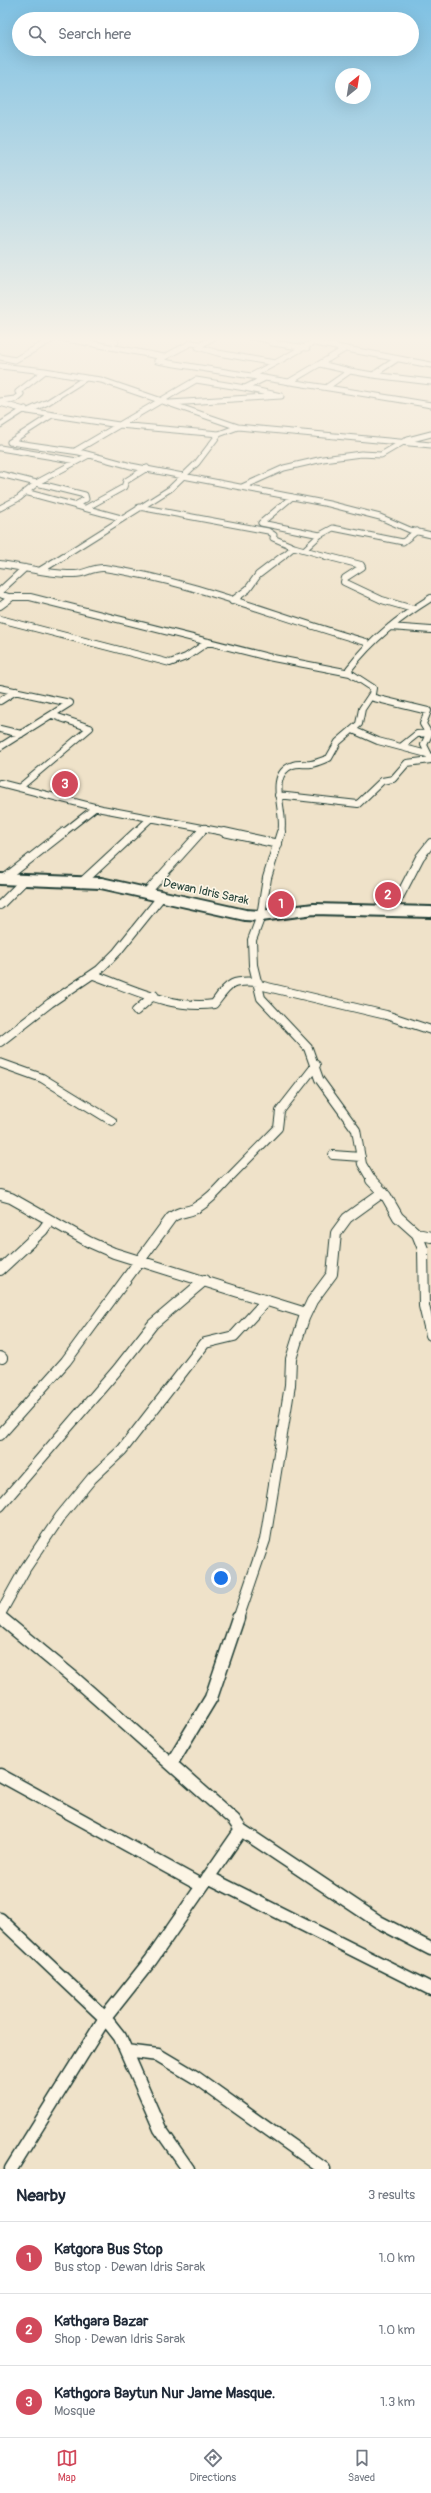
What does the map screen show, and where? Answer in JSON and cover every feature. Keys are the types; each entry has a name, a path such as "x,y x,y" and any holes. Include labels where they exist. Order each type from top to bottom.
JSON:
{"main road":[{"name":"Dewan Idris Sarak","path":"2,879 101,883 245,915 261,916 314,909 431,912"}],"street":[{"path":"1,449 17,437"},
{"path":"75,451 98,437"},
{"path":"41,570 170,488 187,474 216,437"},
{"path":"360,437 431,445"},
{"path":"242,487 284,468 323,458 361,454 381,454 405,441 419,437"},
{"path":"10,442 75,451 147,468 187,474 292,497 368,514 431,535"},
{"path":"1,449 77,461"},
{"path":"0,508 19,498 38,482 90,455"},
{"path":"86,508 110,496 124,486 126,481 147,468"},
{"path":"0,474 38,482 85,495 86,499 75,505"},
{"path":"25,492 121,518"},
{"path":"292,497 261,523 320,535"},
{"path":"139,507 192,515 268,531 274,535 273,538 294,547 361,565 362,567 345,578 344,582 382,600 412,609"},
{"path":"305,549 320,535 333,528 403,542 417,531"},
{"path":"232,600 248,589 258,575 294,547"},
{"path":"0,564 76,574 96,567 187,586 297,623 366,642 367,645"},
{"path":"0,591 25,568"},
{"path":"0,594 10,597 30,597 208,642 284,660 350,673 374,688 362,709 359,724 338,742 327,760 311,764 295,764 284,771 280,779 278,795 283,827 267,878 261,916 252,940 253,965 261,998 308,1048 316,1065 319,1079 356,1130 359,1137 362,1164 383,1192 398,1217 417,1234 423,1249 428,1283 424,1306 431,1335"},
{"path":"0,606 11,598 10,597"},
{"path":"350,673 349,669 367,645 412,609 431,598"},
{"path":"0,619 170,663 186,657 208,642"},
{"path":"390,627 431,630"},
{"path":"0,688 70,704 0,747"},
{"path":"0,701 16,691"},
{"path":"370,697 428,711 424,724 429,733"},
{"path":"19,788 90,728 52,715"},
{"path":"0,729 21,734"},
{"path":"353,730 378,741 402,746 430,758"},
{"path":"402,746 417,734 429,733"},
{"path":"429,733 424,745 430,758"},
{"path":"278,795 358,804 382,781 393,779 407,763 430,758"},
{"path":"0,783 96,807 278,844"},
{"path":"2,879 96,807"},
{"path":"81,883 151,818"},
{"path":"146,893 205,828"},
{"path":"392,911 420,857 431,843"},
{"path":"0,905 24,881"},
{"path":"0,1042 50,1003 94,975 117,952 162,896"},
{"path":"94,975 196,1007 214,1004 225,985 232,980 258,984 386,1015 431,1030"},
{"path":"136,1011 154,995"},
{"path":"0,1063 42,1078 112,1121"},
{"path":"0,1436 66,1361 139,1260 175,1214 193,1210 208,1200 278,1128 280,1111 316,1065"},
{"path":"333,1155 361,1157"},
{"path":"171,1764 211,1698 265,1540 290,1385 290,1360 306,1313 332,1274 336,1233 347,1218 383,1192"},
{"path":"0,1195 11,1198 90,1242 139,1260 205,1280 265,1302 306,1313"},
{"path":"0,1270 43,1230 50,1220"},
{"path":"417,1234 431,1237"},
{"path":"0,1506 117,1370 153,1324 205,1280"},
{"path":"265,1302 234,1336 205,1344 122,1450 92,1478 60,1517 25,1569 0,1616 75,1679 171,1764 234,1820 241,1830 379,1922 431,1949"},
{"path":"0,1775 205,1881 431,1989"},
{"path":"11,2169 105,2018 151,1960 241,1830"},
{"path":"0,1918 105,2018 120,2037 160,2129 188,2169"},
{"path":"126,2051 158,2055 195,2077 324,2169"}],"place":[{"name":"Kathgora Baytun Nur Jame Masque.","path":"65,784"},
{"name":"Kathgara Bazar","path":"388,895"},
{"name":"Katgora Bus Stop","path":"281,904"}]}
